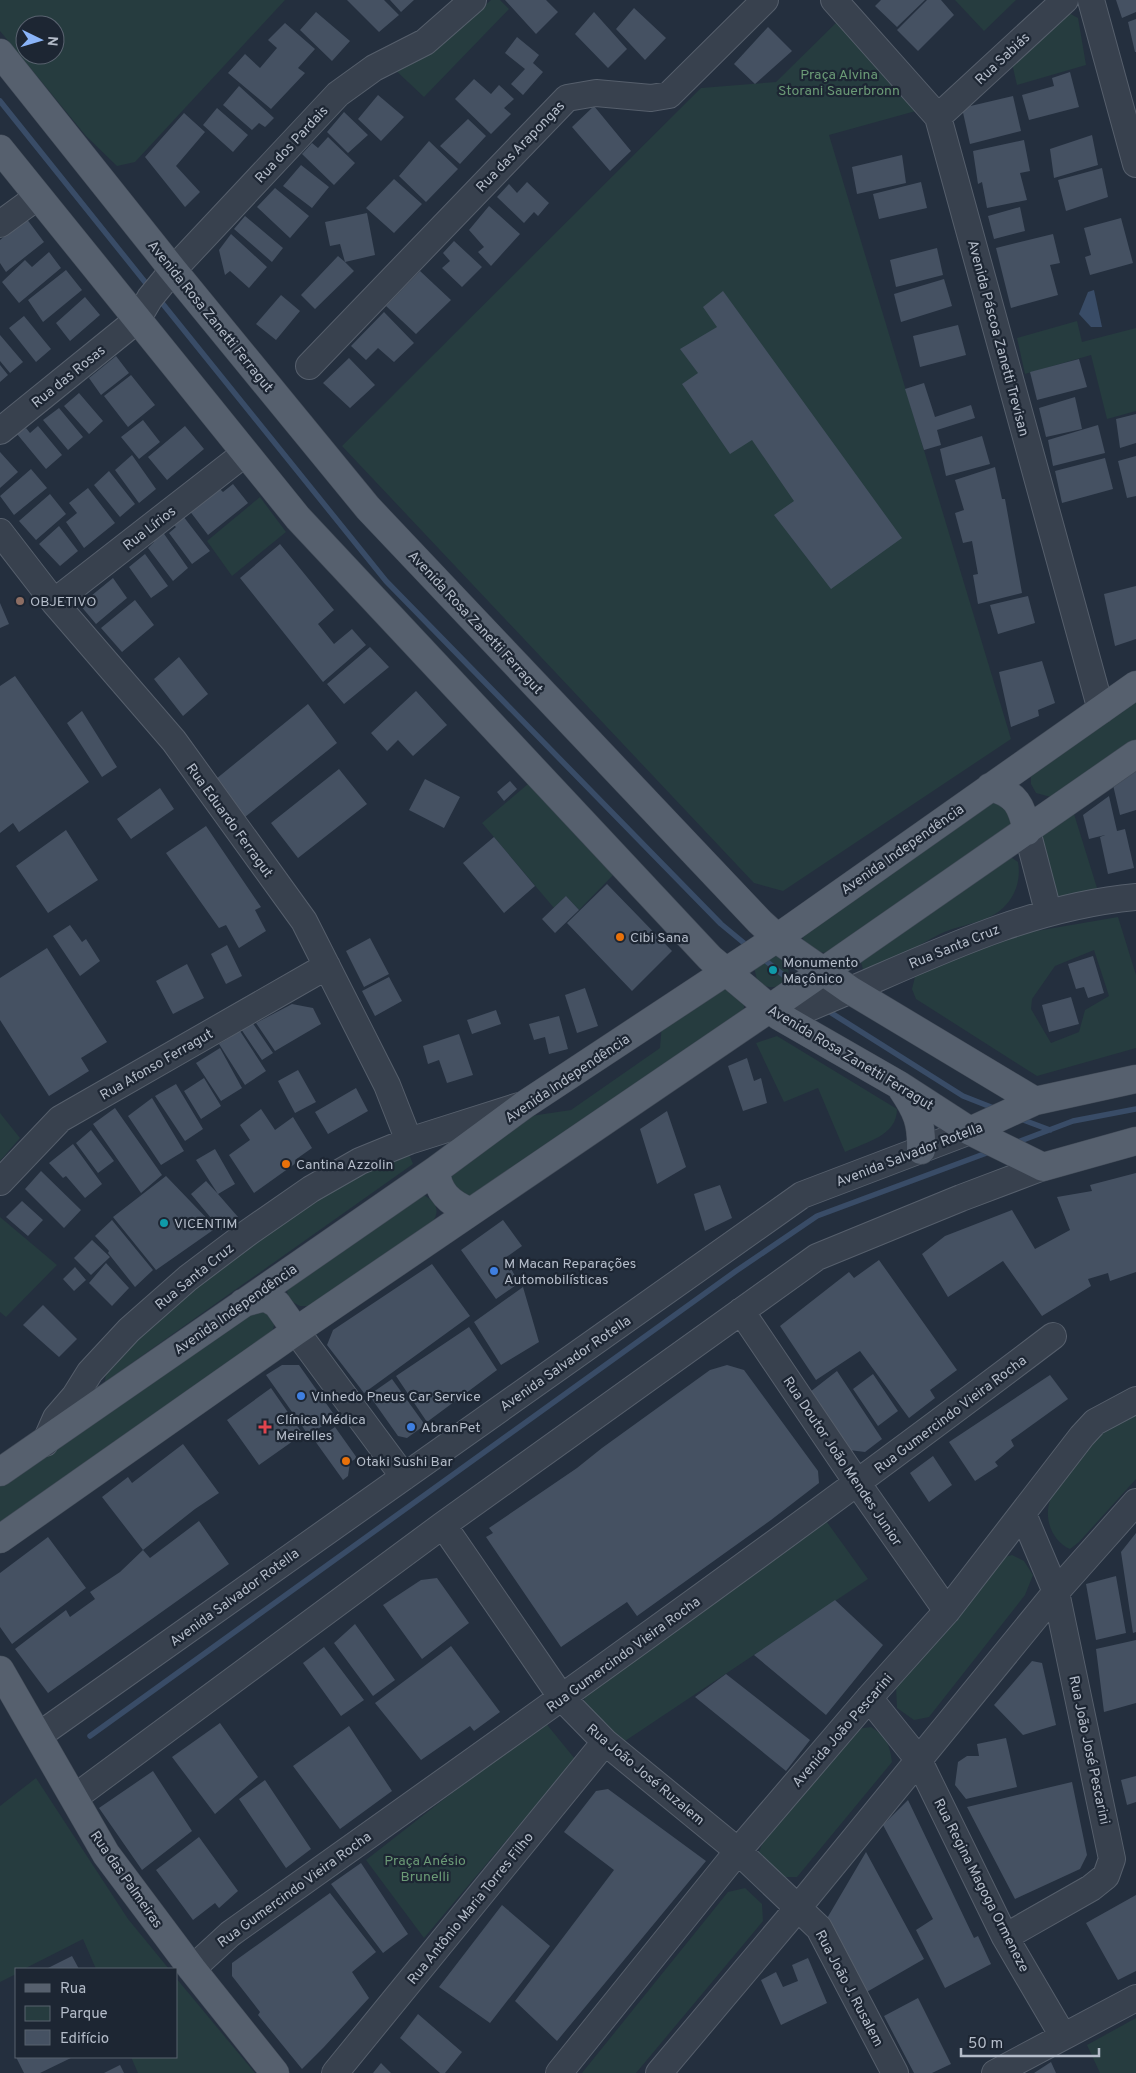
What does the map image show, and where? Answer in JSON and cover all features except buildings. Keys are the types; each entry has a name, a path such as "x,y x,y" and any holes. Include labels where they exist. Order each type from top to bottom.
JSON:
{"main road":[{"name":"Avenida Rosa Zanetti Ferragut","path":"0,53 173,270 368,508 777,938 832,965 906,1023 1035,1101"},
{"name":"Avenida Rosa Zanetti Ferragut","path":"0,149 244,454 343,569 710,958 774,1012 900,1085 970,1130 1043,1167"},
{"name":"Avenida Independência","path":"0,1472 45,1443 109,1396 436,1170 524,1105 777,938 1136,685"},
{"path":"0,1539 296,1330 469,1211 774,1012 832,965 1136,754"},
{"path":"990,787 1004,790 1018,803 1027,831"},
{"name":"Avenida Salvador Rotella","path":"970,1130 1035,1101 1136,1079"},
{"path":"900,1085 914,1106 921,1128 921,1150"},
{"path":"1043,1167 1136,1140"},
{"path":"436,1170 436,1179 449,1200 469,1211"},
{"path":"243,1303 265,1297 276,1304 296,1330"},
{"name":"Rua das Palmeiras","path":"0,1670 106,1854 192,1969 275,2073"}],"street":[{"name":"Rua dos Pardais","path":"137,320 150,298 173,270 338,94 374,68 425,42 473,0"},
{"name":"Rua das Arapongas","path":"309,366 568,98 596,93 651,98 669,95 764,0"},
{"name":"Avenida Páscoa Zanetti Trevisan","path":"834,0 938,117 1101,710"},
{"name":"Rua Sabiás","path":"938,117 1065,0"},
{"path":"1091,0 1136,164"},
{"path":"0,224 37,197"},
{"name":"Rua das Rosas","path":"0,432 137,320"},
{"name":"Rua Lírios","path":"54,602 244,454"},
{"name":"Rua Eduardo Ferragut","path":"0,532 54,602 174,741 304,921 387,1085 408,1141"},
{"path":"1027,831 1048,911"},
{"name":"Rua Santa Cruz","path":"774,1012 799,1012 954,945 1048,911 1136,896"},
{"name":"Rua Afonso Ferragut","path":"0,1182 60,1119 327,966"},
{"name":"Rua Santa Cruz","path":"45,1443 56,1418 90,1372 129,1330 188,1278 311,1189 360,1161 408,1141 524,1105"},
{"name":"Avenida Salvador Rotella","path":"38,1736 802,1195 970,1130"},
{"path":"74,1798 443,1525 817,1257 1043,1167"},
{"name":"Rua Doutor João Mendes Junior","path":"741,1310 858,1484 947,1611"},
{"path":"296,1330 404,1477"},
{"name":"Rua Gumercindo Vieira Rocha","path":"192,1969 230,1934 562,1698 858,1484 1054,1336"},
{"name":"Avenida João Pescarini","path":"559,2073 738,1851 869,1698 947,1611 1082,1436 1095,1422 1136,1400"},
{"path":"659,2073 798,1909 918,1759 1056,1592 1136,1502"},
{"name":"Rua João José Pescarini","path":"1005,1937 1092,1888 1106,1876 1112,1859 1056,1592 1023,1514"},
{"name":"Rua João José Ruzalem","path":"443,1525 562,1698 605,1742 738,1851 798,1909"},
{"name":"Rua Regina Magoga Ormeneze","path":"869,1698 918,1759 1005,1937 1063,2036"},
{"name":"Rua Antônio Maria Torres Filho","path":"335,2073 605,1742"},
{"name":"Rua João J. Rusalem","path":"798,1909 819,1928 895,2073"},
{"path":"995,2073 1136,1998"}],"green space":[{"path":"0,0 285,0 135,162 117,166 86,136 28,65 65,65 65,15 15,15 15,49 0,31"},
{"path":"491,0 500,0 509,9 424,97 391,66 476,14"},
{"path":"955,0 1016,0 984,31"},
{"path":"1067,12 1078,18 1086,65 1017,85 1011,59"},
{"name":"Praça Alvina Storani Sauerbronn","path":"839,20 923,109 829,135 1011,739 783,891 754,883 342,446 701,88 776,82"},
{"path":"1077,321 1082,342 1136,328 1136,411 1107,419 1091,355 1025,374 1017,338"},
{"path":"260,497 286,532 232,576 207,541"},
{"path":"1136,698 1136,741 1051,797 1036,793 1031,784 1031,775"},
{"path":"528,784 614,874 579,910 566,896 554,908 482,823"},
{"path":"1000,798 1012,822 1009,829 831,952 825,953 814,950 803,940 801,929"},
{"path":"1074,814 1097,888 1058,899 1042,837 1048,829"},
{"path":"1005,856 1018,862 1019,875 1014,893 1008,903 997,913 983,920 947,931 894,960 873,968 863,969 860,959"},
{"path":"1118,917 1136,975 1136,1048 1037,1076 916,999 912,989 915,977 969,947 1013,935","holes":["1094,950 1109,996 1085,1010 1079,1032 1051,1043 1031,1009 1032,999 1055,966"]},
{"path":"774,953 785,958 789,973 782,984 770,987 757,980 754,967"},
{"path":"720,983 745,1003 743,1012 473,1195 462,1196 448,1184 451,1169 524,1117 571,1110 660,1048 662,1023"},
{"path":"777,1036 897,1109 896,1118 892,1126 879,1137 845,1152 818,1088 784,1102 756,1043"},
{"path":"0,1113 20,1138 0,1161"},
{"path":"409,1154 413,1164 105,1382 106,1372 197,1279 354,1171"},
{"path":"423,1195 432,1200 436,1207 436,1215 431,1224 312,1306 300,1306 291,1300 287,1291 288,1284"},
{"path":"0,1217 57,1265 6,1317 0,1312"},
{"path":"256,1306 276,1319 271,1336 0,1524 0,1480"},
{"path":"1136,1415 1136,1479 1079,1542 1070,1549 1058,1540 1050,1527 1048,1511 1052,1496 1075,1461 1104,1429"},
{"path":"824,1518 868,1579 622,1743 584,1705 585,1694"},
{"path":"1012,1555 1024,1561 1033,1575 1025,1595 929,1717 914,1720 897,1708 896,1686 1000,1558"},
{"name":"Praça Anésio Brunelli","path":"544,1721 575,1759 424,1938 366,1860"},
{"path":"871,1727 886,1742 892,1762 797,1877 783,1877 758,1854 764,1840 857,1729"},
{"path":"36,1778 128,1919 168,1968 96,1968 83,1939 26,1968 15,1968 15,1974 0,1982 0,1806"},
{"path":"745,1888 762,1904 763,1921 636,2073 582,2073 728,1892"},
{"path":"178,1980 255,2073 138,2073 131,2058 178,2058"},
{"path":"1136,2018 1136,2073 1100,2073 1087,2045"}],"water":[{"path":"1094,290 1102,327 1091,327 1079,314 1088,292"}],"waterway":[{"path":"0,101 149,287"},
{"path":"158,298 386,581 721,924 750,948"},
{"path":"761,957 793,983"},
{"path":"825,1009 963,1096 996,1109"},
{"path":"1015,1143 1073,1121 1136,1109"},
{"path":"1018,1118 1050,1130"},
{"path":"90,1736 736,1271 817,1216 992,1151"}],"place":[{"name":"OBJETIVO","path":"20,601"},
{"name":"Cibi Sana","path":"620,937"},
{"name":"Monumento Maçônico","path":"773,970"},
{"name":"Cantina Azzolin","path":"286,1164"},
{"name":"VICENTIM","path":"164,1223"},
{"name":"M Macan Reparações Automobilísticas","path":"494,1271"},
{"name":"Vinhedo Pneus Car Service","path":"301,1396"},
{"name":"Clínica Médica Meirelles","path":"265,1427"},
{"name":"AbranPet","path":"411,1427"},
{"name":"Otaki Sushi Bar","path":"346,1461"}]}
